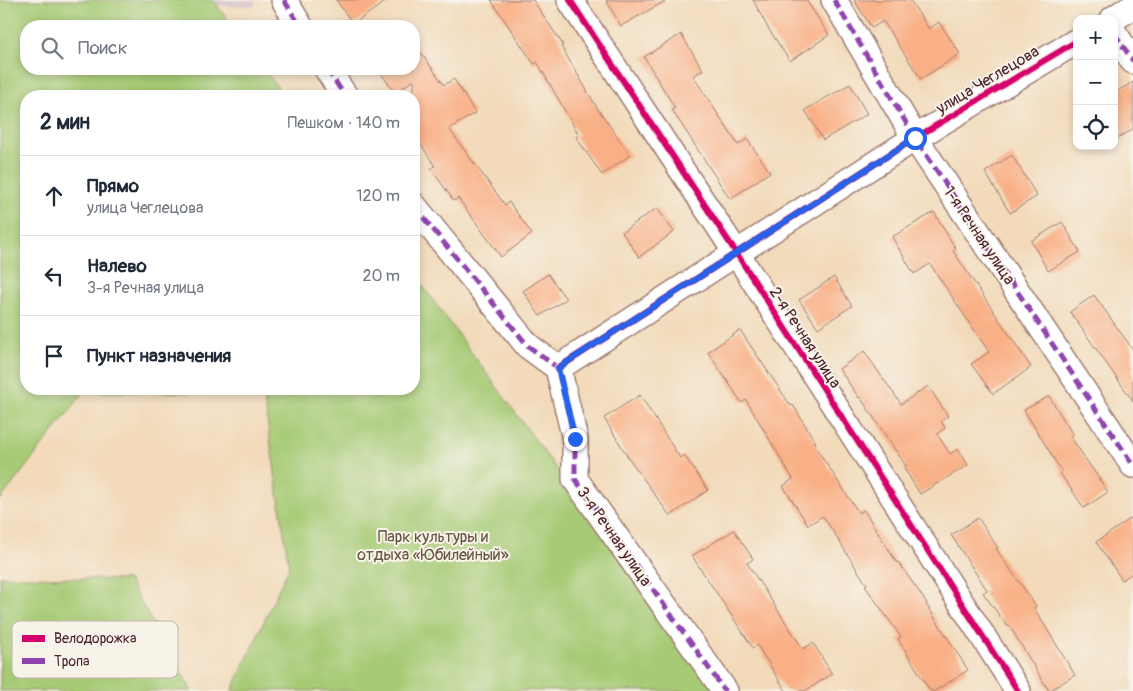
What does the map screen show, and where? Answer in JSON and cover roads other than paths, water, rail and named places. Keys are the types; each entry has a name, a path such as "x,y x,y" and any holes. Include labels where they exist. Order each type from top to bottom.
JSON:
{"street":[{"path":"284,0 296,20"},
{"name":"2-я Речная улица","path":"570,0 1018,691"},
{"name":"1-я Речная улица","path":"834,0 915,138 1133,465"},
{"path":"1118,16 1133,6"},
{"path":"1118,39 1133,61"},
{"name":"улица Чеглецова","path":"558,368 915,138 1073,42"},
{"path":"331,75 341,90"},
{"path":"420,213 528,346 558,368"},
{"name":"3-я Речная улица","path":"558,368 575,439 575,479 725,691"}],"park label":[{"name":"Парк культуры и отдыха «Юбилейный»","path":"433,545"}]}
